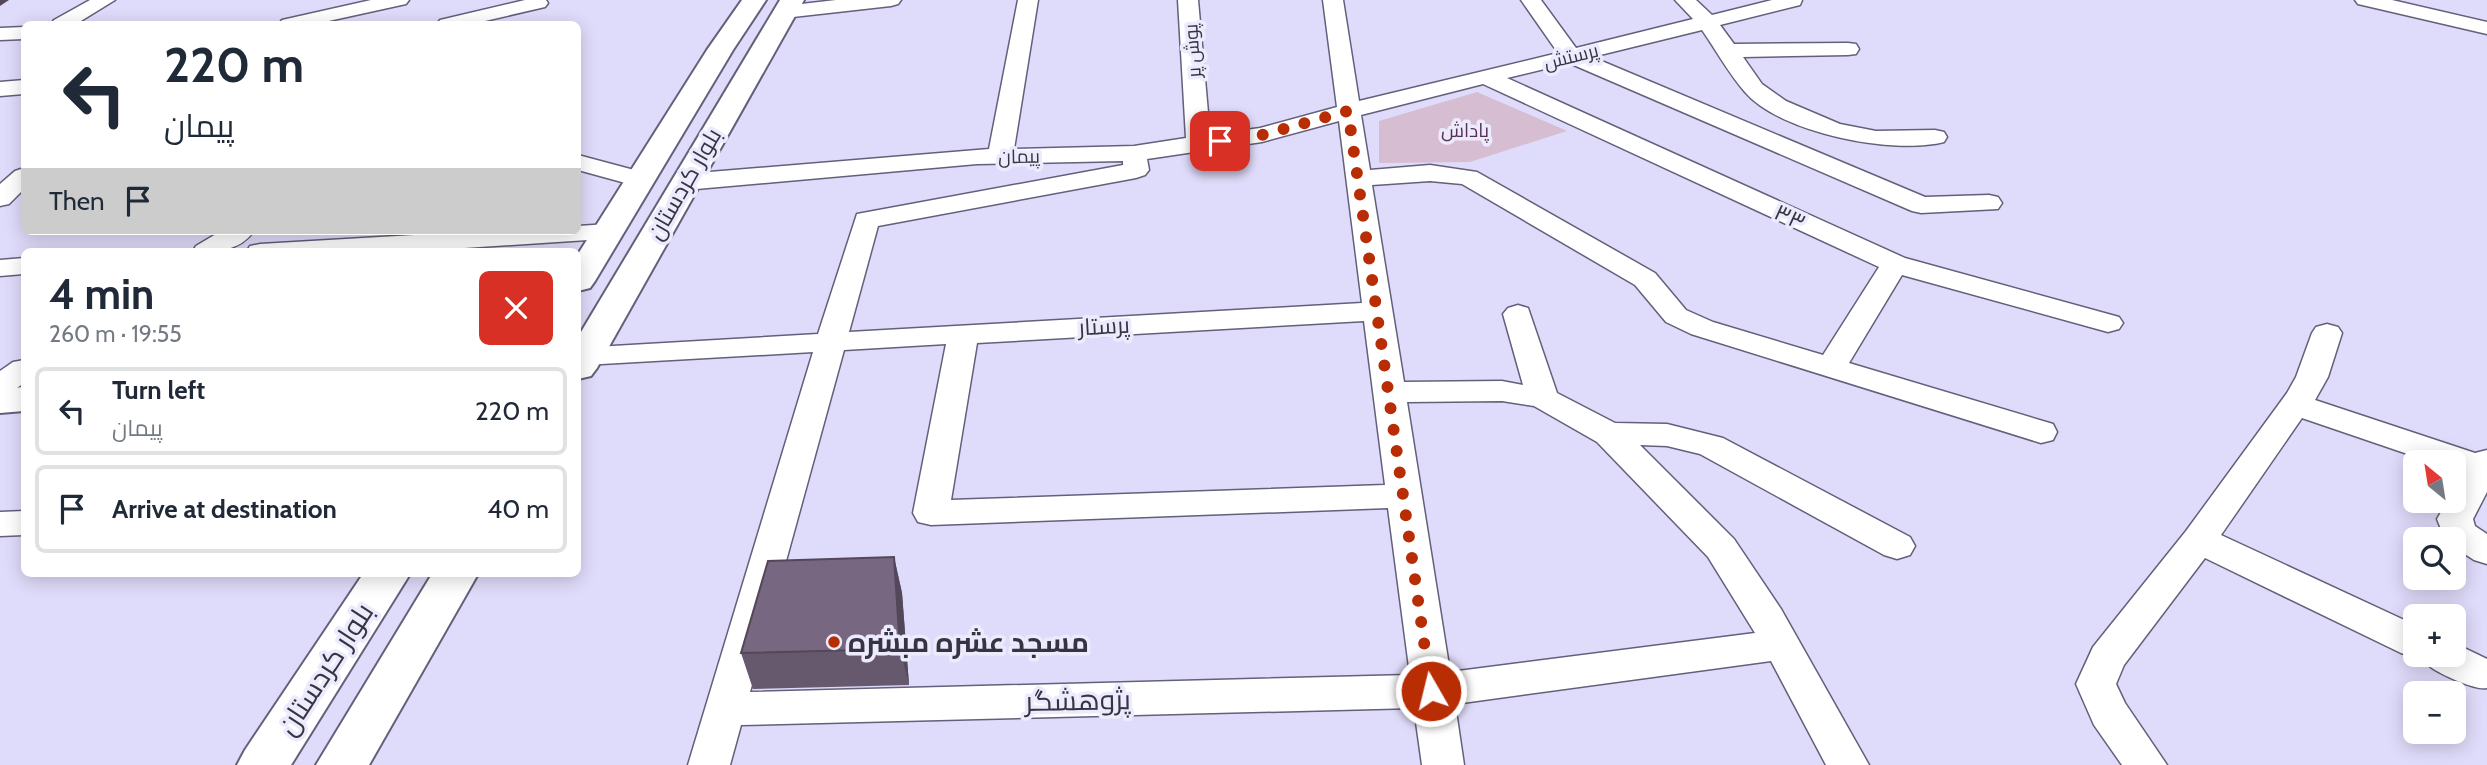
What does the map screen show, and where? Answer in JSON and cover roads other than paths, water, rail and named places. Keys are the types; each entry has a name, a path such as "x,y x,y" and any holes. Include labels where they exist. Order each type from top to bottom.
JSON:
{"main road":[{"name":"بلوار کردستان","path":"581,276 720,50 754,0"},
{"name":"بلوار کردستان","path":"581,362 788,6"},
{"path":"0,401 21,399"},
{"name":"بلوار کردستان","path":"263,765 385,577"},
{"path":"342,765 453,577"}],"street":[{"path":"66,21 105,0"},
{"path":"303,21 399,0"},
{"path":"788,6 891,0"},
{"path":"1000,156 1028,0"},
{"name":"پوش پر","path":"1188,0 1199,144"},
{"path":"1332,0 1443,765"},
{"path":"1531,0 1571,56 1922,205 1989,202"},
{"path":"1685,0 1707,22 1754,89 1778,106 1835,130 1876,138 1935,137"},
{"path":"2365,0 2487,28"},
{"path":"2438,16 2452,0"},
{"name":"پرستش","path":"1348,111 1793,1"},
{"path":"460,21 538,3"},
{"path":"0,34 21,33"},
{"path":"1728,51 1848,49"},
{"name":"۳۳","path":"1486,77 1895,264 2108,323"},
{"path":"0,89 21,87"},
{"name":"پیمان","path":"685,183 1000,156 1134,153 1262,135 1348,111"},
{"path":"709,765 866,220 1136,170 1134,153"},
{"path":"581,164 640,179"},
{"path":"0,169 21,167"},
{"path":"1358,179 1430,173 1468,177 1645,279 1676,316 1729,338 1832,366 2041,432"},
{"path":"0,198 21,179"},
{"path":"581,234 608,232"},
{"path":"212,248 234,235"},
{"path":"330,248 556,235"},
{"path":"1832,366 1895,264"},
{"path":"0,268 21,266"},
{"name":"پرستار","path":"581,362 831,342 1377,311"},
{"path":"1518,314 1543,398"},
{"path":"2146,765 2109,713 2096,684 2107,658 2199,540 2295,404 2312,377 2327,333"},
{"path":"963,334 930,513 1403,496"},
{"path":"0,384 21,371"},
{"path":"1388,391 1502,391 1543,398 1609,434 1721,548 1781,645 1848,765"},
{"path":"2295,404 2485,465 2455,519 2459,533 2487,551"},
{"path":"1609,434 1667,435 1711,446 1897,546"},
{"path":"0,524 21,523"},
{"path":"2199,540 2403,636"},
{"name":"پژوهشگر","path":"725,709 1431,691 1781,645"},
{"path":"2466,666 2481,674"},
{"path":"256,765 263,765"}],"place":[{"name":"مسجد عشره مبشره","path":"834,642"}],"park label":[{"name":"پاداش","path":"1465,130"}]}
